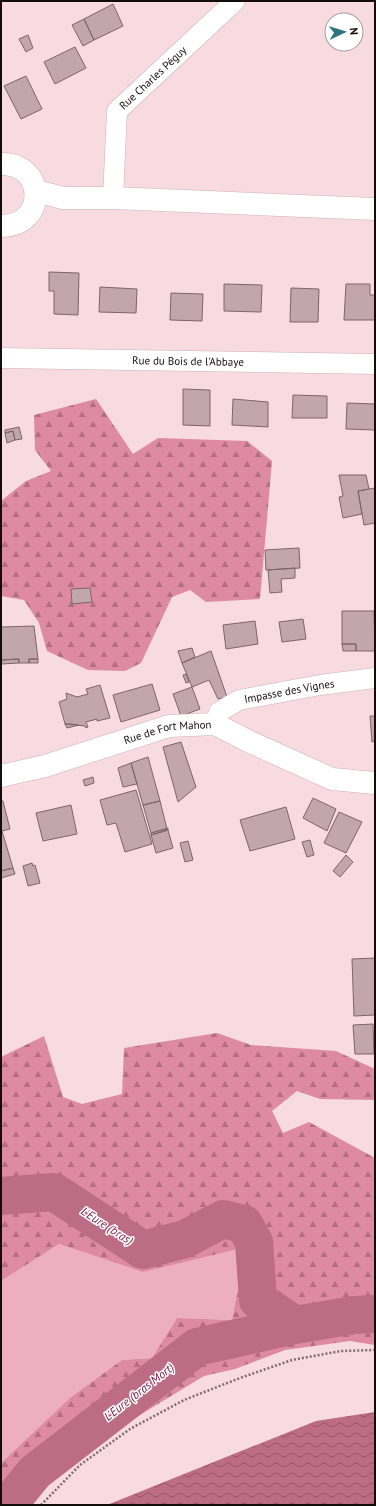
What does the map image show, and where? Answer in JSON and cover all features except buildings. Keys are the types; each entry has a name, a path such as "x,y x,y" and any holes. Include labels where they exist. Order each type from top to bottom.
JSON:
{"street":[{"name":"Rue Charles Péguy","path":"113,198 117,111 235,1"},
{"path":"1,164 9,164 19,167 27,173 33,181 36,191 36,200 27,218 9,226 1,226"},
{"path":"36,191 63,198 113,198 375,209"},
{"name":"Rue du Bois de l'Abbaye","path":"1,358 375,364"},
{"name":"Impasse des Vignes","path":"215,724 219,712 239,700 320,685 375,678"},
{"name":"Rue de Fort Mahon","path":"1,776 45,766 169,726 215,724 248,741 332,779 375,783"}],"path":[{"path":"41,1505 80,1465 130,1429 184,1400 292,1360 341,1351 375,1350"}],"shaded area":[{"path":"59,1244 143,1272 246,1246 232,1320 177,1318 152,1358 122,1360 71,1397 1,1463 1,1281"}],"green space":[{"path":"96,399 133,454 158,438 247,441 272,461 260,599 206,602 190,590 172,597 141,663 125,671 88,670 47,651 39,623 24,600 1,596 1,501 26,481 51,471 35,450 34,415"},
{"path":"217,1033 251,1045 336,1051 375,1069 375,1100 320,1099 297,1091 272,1111 283,1133 309,1122 375,1158 375,1345 350,1341 285,1350 235,1369 204,1376 130,1421 78,1458 44,1487 31,1505 1,1505 1,1463 71,1397 122,1360 152,1358 177,1318 232,1320 246,1247 143,1272 59,1244 1,1281 1,1057 44,1036 63,1097 82,1104 122,1094 124,1048"}],"water":[{"path":"375,1412 375,1505 107,1505 316,1421"}],"waterway":[{"name":"L'Eure (bras)","path":"1,1196 54,1192 143,1250 185,1239 223,1219 244,1224 254,1242 258,1300 295,1325 354,1315 375,1314"},
{"name":"L'Eure (bras Mort)","path":"8,1505 35,1472 197,1347 295,1325"}]}
